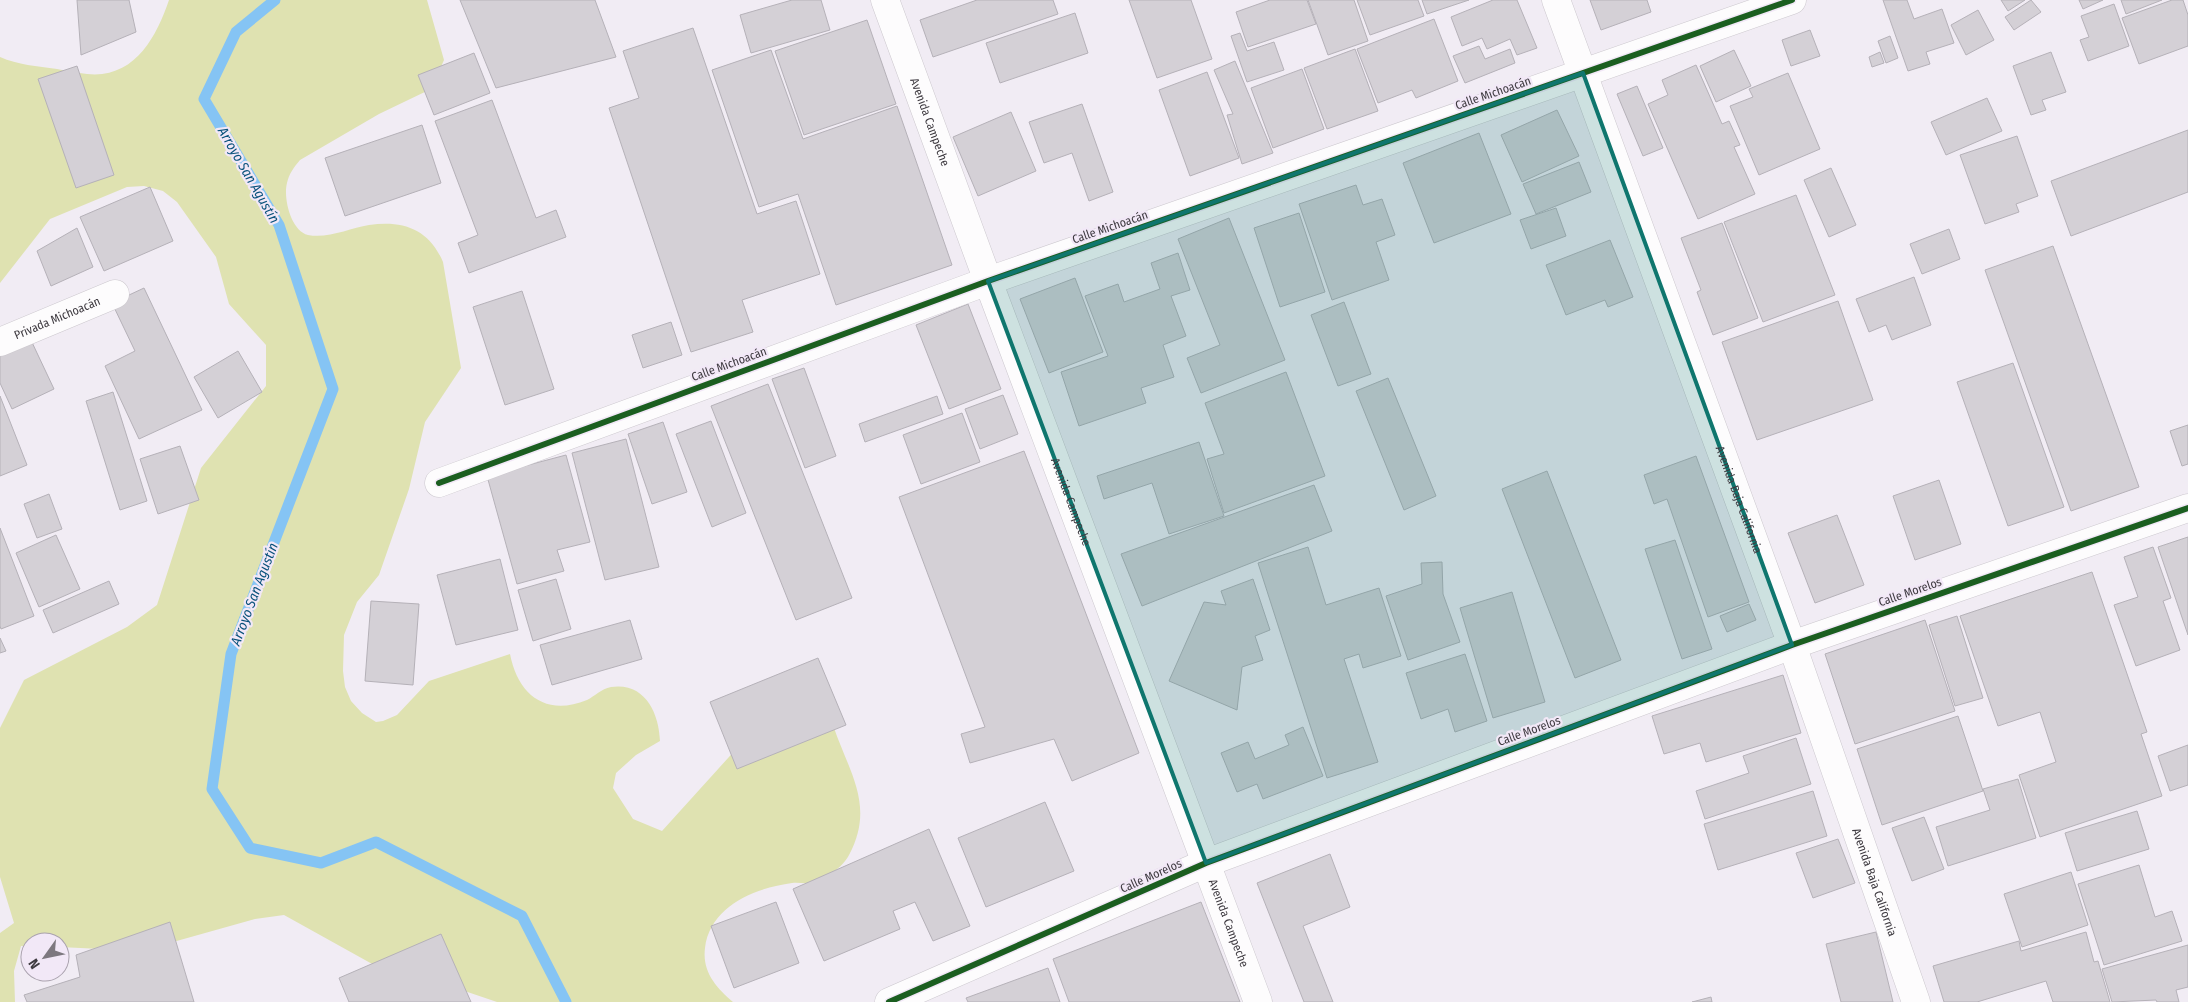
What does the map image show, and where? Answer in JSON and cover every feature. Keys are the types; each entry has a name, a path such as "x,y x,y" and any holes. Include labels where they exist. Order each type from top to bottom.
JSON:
{"street":[{"name":"Avenida Campeche","path":"885,0 988,281 1258,1002"},
{"name":"Avenida Baja California","path":"1556,0 1792,645 1916,1002"},
{"name":"Calle Michoacán","path":"439,483 988,281 1792,0"},
{"name":"Privada Michoacán","path":"0,342 116,294"},
{"name":"Calle Morelos","path":"889,1002 1206,863 1792,645 2188,508"}],"highlighted area":[{"path":"1583,73 1792,645 1206,863 988,281"}],"green space":[{"path":"169,0 427,0 444,60 431,89 379,114 300,160 290,174 286,189 287,205 293,221 302,232 308,235 323,236 369,225 393,224 414,229 430,242 443,262 461,368 425,422 409,489 379,575 357,602 344,635 343,671 345,687 351,701 362,713 376,722 397,715 429,681 510,654 514,668 527,691 536,699 547,704 559,706 572,705 587,700 611,687 633,689 648,702 653,710 657,720 660,741 636,755 616,773 613,788 633,819 662,831 738,747 834,728 857,790 860,805 860,821 856,837 846,860 828,876 811,883 794,883 764,889 736,902 725,910 716,921 709,933 705,948 706,964 711,978 733,1002 497,1002 438,982 374,965 284,915 255,919 141,951 70,947 70,932 20,932 20,950 14,971 15,1002 0,1002 0,933 14,923 0,877 0,728 24,680 127,627 157,605 201,468 266,386 266,345 229,304 216,257 177,202 163,191 144,186 127,187 50,219 0,283 0,57 21,64 87,74 103,74 118,70 130,63 141,53 150,41"}],"building":[{"path":"77,0 129,0 136,32 81,55"},
{"path":"460,0 595,0 616,57 496,88"},
{"path":"792,0 821,0 830,30 751,53 740,15"},
{"path":"977,0 1053,0 1058,14 933,57 920,20"},
{"path":"1129,0 1191,0 1212,59 1157,78"},
{"path":"1270,0 1307,0 1316,24 1248,47 1236,12"},
{"path":"1308,0 1354,0 1368,41 1328,55"},
{"path":"1357,0 1418,0 1424,16 1370,35"},
{"path":"1422,0 1469,0 1427,14"},
{"path":"1493,0 1517,0 1537,48 1517,55 1510,39 1487,49 1482,38 1462,46 1451,17"},
{"path":"1590,0 1647,0 1651,12 1601,30"},
{"path":"1883,0 1907,0 1914,19 1942,9 1954,43 1926,52 1930,64 1908,71"},
{"path":"2001,0 2025,0 2008,11"},
{"path":"2031,0 2041,12 2014,30 2005,17"},
{"path":"2079,0 2103,0 2083,9"},
{"path":"2121,0 2162,0 2126,14"},
{"path":"2172,0 2183,0 2188,15 2188,46 2139,64 2122,18"},
{"path":"2114,4 2129,46 2088,61 2080,40 2089,37 2081,16"},
{"path":"1978,10 1994,40 1966,55 1951,25"},
{"path":"1075,13 1088,53 1000,83 986,43"},
{"path":"1434,19 1458,81 1416,98 1412,90 1378,103 1357,49"},
{"path":"867,20 896,104 804,135 775,51"},
{"path":"693,28 757,214 796,201 820,274 742,300 753,332 691,352 609,108 639,98 623,51"},
{"path":"1810,30 1820,56 1791,66 1782,40"},
{"path":"1240,33 1247,51 1274,42 1284,70 1247,82 1231,36"},
{"path":"1890,36 1898,58 1886,63 1878,41"},
{"path":"1479,46 1485,59 1510,49 1515,63 1465,83 1453,56"},
{"path":"1355,49 1378,111 1327,129 1304,68"},
{"path":"771,50 803,139 897,106 952,265 836,305 798,194 759,207 712,70"},
{"path":"1734,50 1751,86 1716,102 1700,66"},
{"path":"1880,52 1884,63 1872,67 1869,57"},
{"path":"2051,52 2066,92 2042,100 2046,110 2031,115 2013,66"},
{"path":"474,53 490,93 434,115 418,75"},
{"path":"1235,61 1273,153 1242,164 1227,115 1233,114 1214,70"},
{"path":"1696,65 1722,124 1729,121 1740,145 1734,147 1755,194 1698,219 1648,104 1668,95 1662,80"},
{"path":"77,66 114,175 76,188 38,79"},
{"path":"1302,69 1324,129 1273,148 1251,88"},
{"path":"1207,72 1239,158 1190,176 1159,90"},
{"path":"1788,73 1820,149 1759,175 1730,106 1753,97 1749,89"},
{"path":"1637,86 1663,148 1643,156 1617,94"},
{"path":"1987,98 2002,131 1946,155 1931,122"},
{"path":"492,100 536,218 556,210 566,237 469,273 458,243 478,235 435,121"},
{"path":"1082,104 1113,192 1089,201 1072,153 1044,163 1029,122"},
{"path":"1557,110 1579,156 1522,182 1501,135"},
{"path":"1011,112 1036,171 978,196 953,137"},
{"path":"422,125 441,183 345,216 325,158"},
{"path":"2188,130 2188,192 2071,236 2051,181"},
{"path":"1479,133 1511,214 1434,243 1403,163"},
{"path":"2017,136 2038,196 2016,204 2019,212 1985,224 1960,155"},
{"path":"1579,162 1591,192 1536,214 1523,184"},
{"path":"1831,168 1856,225 1829,237 1804,180"},
{"path":"1356,185 1363,205 1382,199 1395,235 1376,242 1389,280 1332,300 1299,204"},
{"path":"150,187 173,241 104,271 80,217"},
{"path":"1796,195 1835,295 1763,322 1724,222"},
{"path":"1556,208 1566,236 1531,249 1520,220"},
{"path":"1299,213 1325,292 1280,307 1254,228"},
{"path":"1229,218 1285,360 1201,393 1187,358 1220,345 1178,239"},
{"path":"1722,223 1758,318 1713,335 1697,292 1701,290 1681,238"},
{"path":"77,228 93,267 51,286 37,251"},
{"path":"1949,229 1960,259 1922,274 1910,244"},
{"path":"1610,240 1633,297 1608,307 1605,300 1566,315 1546,265"},
{"path":"2053,246 2139,487 2071,511 1985,270"},
{"path":"1178,253 1190,290 1171,296 1186,336 1163,345 1174,377 1141,388 1146,403 1079,426 1061,372 1108,356 1085,296 1118,284 1124,302 1160,289 1151,263"},
{"path":"1914,277 1931,325 1892,340 1886,325 1869,332 1856,299"},
{"path":"1075,278 1103,352 1049,373 1020,299"},
{"path":"144,288 202,410 139,439 105,366 135,351 112,303"},
{"path":"522,291 554,389 505,405 473,307"},
{"path":"1838,301 1873,400 1757,440 1722,342"},
{"path":"1344,302 1371,374 1338,386 1311,315"},
{"path":"968,304 1001,389 949,409 916,325"},
{"path":"671,322 682,355 643,368 632,335"},
{"path":"29,336 54,389 12,409 0,383 0,350"},
{"path":"238,351 262,392 218,418 194,377"},
{"path":"2013,363 2064,507 2008,526 1957,382"},
{"path":"804,368 836,456 805,468 772,379"},
{"path":"1286,372 1325,476 1224,513 1207,459 1224,454 1205,403"},
{"path":"1388,378 1436,496 1404,510 1356,391"},
{"path":"768,384 852,598 796,620 711,406"},
{"path":"113,392 147,501 120,510 86,401"},
{"path":"1003,395 1018,434 980,449 965,409"},
{"path":"0,396 27,465 0,476"},
{"path":"937,396 943,414 865,442 859,424"},
{"path":"962,413 980,462 921,484 903,435"},
{"path":"711,421 746,513 712,527 676,434"},
{"path":"663,422 687,492 652,504 628,434"},
{"path":"2188,425 2188,464 2182,466 2170,431"},
{"path":"626,439 659,567 605,580 572,453"},
{"path":"1199,442 1224,516 1169,534 1152,483 1104,499 1097,476"},
{"path":"180,446 199,500 158,514 140,459"},
{"path":"1024,451 1139,753 1072,781 1054,739 970,763 961,734 985,727 899,497"},
{"path":"566,455 590,542 557,550 564,571 517,584 487,476"},
{"path":"1696,456 1749,602 1708,617 1667,499 1654,504 1644,475"},
{"path":"1547,471 1621,660 1575,678 1502,489"},
{"path":"1939,480 1961,544 1915,560 1893,496"},
{"path":"1314,485 1332,531 1142,606 1121,554"},
{"path":"49,494 62,529 37,538 24,504"},
{"path":"1837,515 1864,585 1815,603 1788,533"},
{"path":"0,528 34,616 1,629 0,626"},
{"path":"56,535 80,589 39,607 16,553"},
{"path":"2188,537 2188,635 2158,547"},
{"path":"1675,540 1712,649 1682,659 1645,549"},
{"path":"1308,547 1326,605 1379,588 1401,656 1363,668 1359,654 1344,659 1378,762 1327,778 1258,563"},
{"path":"2153,547 2171,598 2163,601 2180,650 2136,666 2114,605 2138,597 2124,557"},
{"path":"500,559 518,630 456,645 437,575"},
{"path":"1442,562 1443,594 1460,642 1408,660 1386,596 1422,584 1421,563"},
{"path":"2092,572 2147,732 2141,734 2162,796 2040,837 2019,775 2056,762 2040,712 1998,726 1960,616"},
{"path":"556,579 571,629 533,641 518,590"},
{"path":"1253,579 1270,630 1255,636 1263,660 1242,667 1237,710 1169,681 1204,602 1226,605 1221,591"},
{"path":"109,581 119,604 53,633 43,610"},
{"path":"1512,592 1545,702 1493,718 1460,608"},
{"path":"371,601 419,604 413,685 365,681"},
{"path":"1749,604 1756,620 1727,632 1720,616"},
{"path":"1957,616 1983,698 1955,706 1929,625"},
{"path":"630,620 642,659 552,685 540,645"},
{"path":"1925,620 1955,711 1855,744 1825,654"},
{"path":"0,638 6,651 0,653"},
{"path":"1465,654 1487,721 1455,732 1448,709 1421,719 1406,673"},
{"path":"818,658 846,725 737,769 710,702"},
{"path":"1783,675 1801,733 1706,762 1700,743 1664,754 1652,716"},
{"path":"1958,716 1983,791 1882,825 1857,749"},
{"path":"1303,727 1323,776 1263,799 1257,784 1237,792 1221,753 1248,742 1255,759 1289,745 1285,735"},
{"path":"1796,738 1811,784 1705,819 1696,791 1749,773 1743,756"},
{"path":"2188,745 2188,785 2170,791 2158,756"},
{"path":"2018,779 2036,838 1948,866 1936,827 1990,810 1983,789"},
{"path":"1813,791 1827,836 1718,870 1704,824"},
{"path":"1045,802 1074,871 986,907 958,838"},
{"path":"2137,811 2149,849 2077,871 2065,833"},
{"path":"1924,817 1944,869 1912,881 1892,828"},
{"path":"929,829 970,926 933,941 915,902 893,911 900,929 824,961 793,889"},
{"path":"1838,839 1855,883 1813,898 1796,853"},
{"path":"1330,854 1350,907 1303,926 1333,1002 1304,1002 1257,883"},
{"path":"2139,865 2155,917 2172,911 2182,941 2104,965 2078,884"},
{"path":"2071,872 2088,925 2022,947 2004,894"},
{"path":"776,902 799,963 734,988 711,926"},
{"path":"1201,902 1240,1002 1069,1002 1053,959"},
{"path":"170,922 194,1002 27,1002 24,995 64,982 70,982 70,980 80,977 76,955"},
{"path":"1876,932 1893,1002 1841,1002 1826,944"},
{"path":"2086,932 2094,962 2098,961 2110,1002 2053,1002 2046,981 1977,1002 1944,1002 1933,966 2019,941 2021,951"},
{"path":"441,934 471,1002 349,1002 339,978"},
{"path":"2188,945 2188,987 2176,990 2179,1002 2157,1002 2156,1000 2112,1002 2102,969"},
{"path":"1048,968 1060,1002 968,1002 966,998"},
{"path":"1711,997 1712,1002 1692,1002"}],"waterway":[{"name":"Arroyo San Agustín","path":"275,0 236,32 204,99 279,225 333,389 231,654 212,789 250,848 321,863 376,842 522,916 566,1002"}],"cycle path":[{"path":"439,483 988,281 1792,0"},
{"path":"889,1002 1206,863 1792,645 2188,508"}]}
